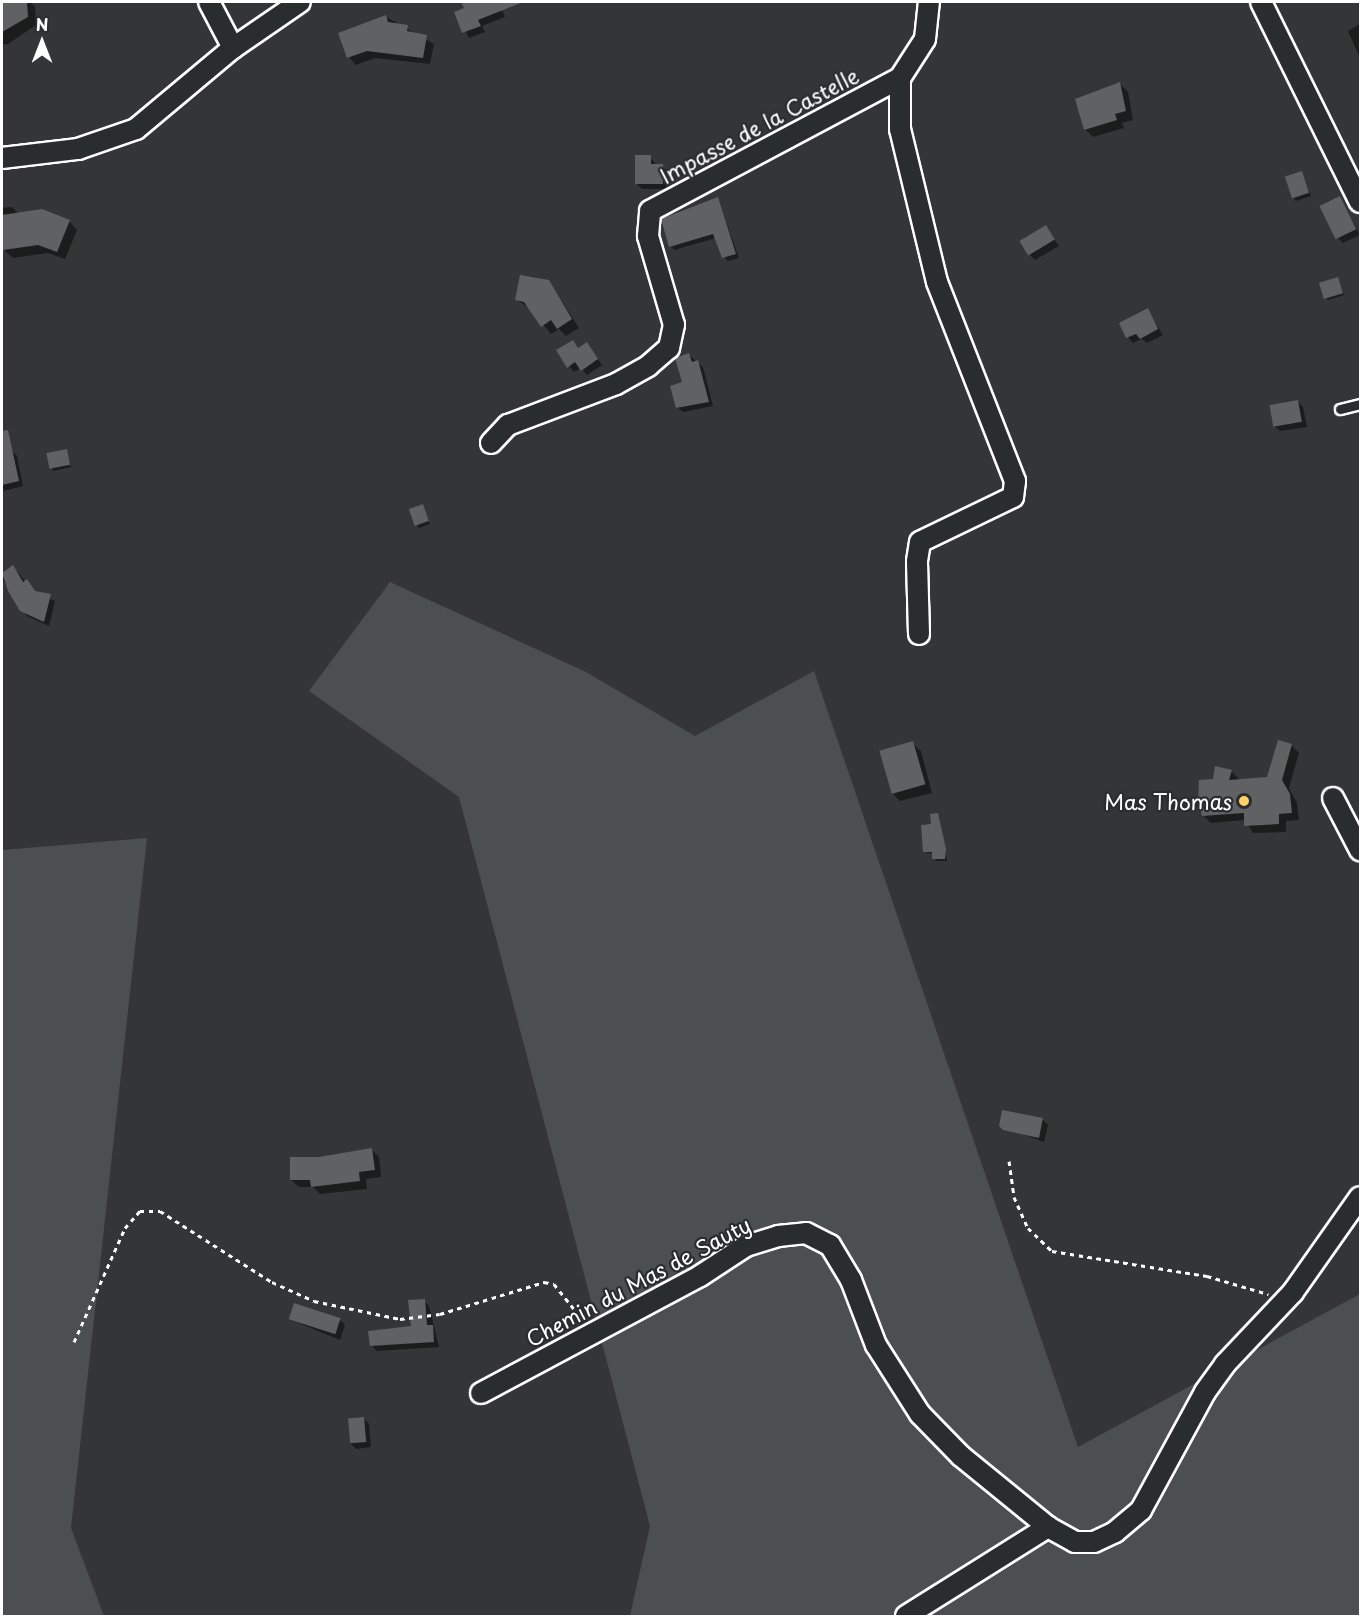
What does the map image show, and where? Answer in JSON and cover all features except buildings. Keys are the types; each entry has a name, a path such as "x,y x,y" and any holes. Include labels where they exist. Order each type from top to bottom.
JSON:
{"street":[{"path":"209,2 233,48"},
{"path":"2,158 78,149 136,129 165,108 233,48 300,2"},
{"name":"Impasse de la Castelle","path":"491,443 508,425 616,384 648,366 669,348 674,325 648,236 650,211 900,78 925,39 930,2"},
{"path":"1261,2 1355,175 1360,202"},
{"path":"900,78 900,129 936,282 1015,481 1013,497 920,542 917,562 920,634"},
{"path":"1333,798 1360,850"},
{"name":"Chemin du Mas de Sauty","path":"481,1393 700,1276 746,1246 778,1236 806,1233 830,1245 851,1280 876,1345 920,1414 961,1456 1048,1527 1075,1542 1094,1542 1132,1521 1205,1392 1226,1364 1282,1303 1360,1197"},
{"path":"906,1617 1048,1527"}],"lane":[{"path":"1340,409 1360,404"}],"path":[{"path":"1009,1161 1014,1197 1028,1228 1052,1251 1207,1276 1264,1291 1282,1303"},
{"path":"74,1342 125,1228 140,1211 160,1211 272,1282 314,1302 400,1319 440,1314 544,1282 554,1284 592,1332"}],"shaded area":[{"path":"390,582 586,672 695,736 814,671 1078,1447 1360,1294 1360,1616 630,1616 650,1526 459,797 309,691"},
{"path":"147,838 71,1528 104,1616 2,1616 2,850"}],"place":[{"name":"Mas Thomas","path":"1244,801"}]}
